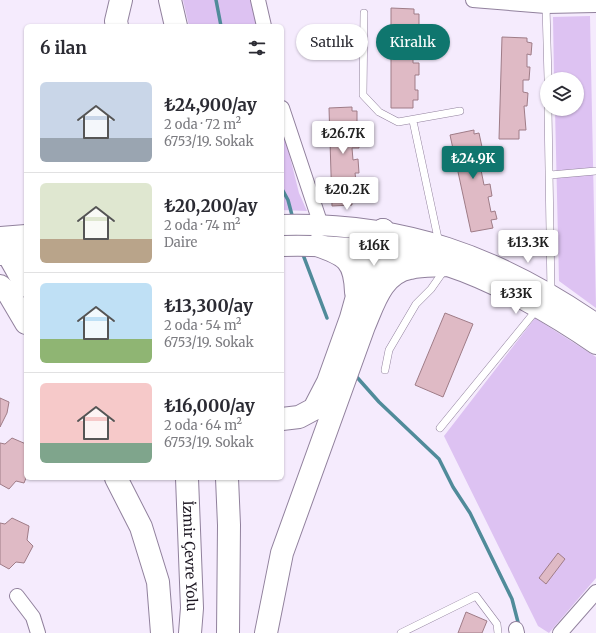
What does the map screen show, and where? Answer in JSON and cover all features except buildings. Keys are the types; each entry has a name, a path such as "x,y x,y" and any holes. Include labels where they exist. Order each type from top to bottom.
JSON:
{"highway":[{"path":"117,24 121,0"},
{"path":"127,0 132,24"},
{"path":"170,0 176,24"},
{"path":"380,290 378,251 383,230"},
{"path":"312,235 344,256 353,267 356,297"},
{"path":"7,248 9,285 24,319"},
{"path":"284,419 299,417 314,409 328,382 351,318 363,275 378,251"},
{"path":"266,633 282,553 364,326 380,290 394,274 410,268 447,265"},
{"path":"117,480 141,527 158,582 162,633"},
{"name":"İzmir Çevre Yolu","path":"188,480 192,608 190,633"},
{"path":"227,480 229,525 228,633"}],"street":[{"path":"258,0 264,24"},
{"path":"473,0 546,6 596,5"},
{"path":"284,116 312,235"},
{"path":"284,226 312,235 378,251 447,265 544,302 596,324"},
{"path":"284,245 312,235 383,230 439,244 505,270 544,302 565,322 596,344"},
{"path":"7,248 24,236"},
{"path":"560,633 596,592"},
{"path":"17,596 33,617 38,633"}],"lane":[{"path":"546,6 548,72"},
{"path":"364,13 363,95 379,112 398,122 413,121 460,111"},
{"path":"440,428 544,302 550,175 548,116"},
{"path":"413,121 439,244"},
{"path":"550,175 596,171"},
{"path":"385,370 389,350 416,304 432,289 447,265"},
{"path":"401,633 476,596 497,624 498,633"}],"shaded area":[{"path":"183,0 251,0 257,24 189,24"},
{"path":"590,16 596,308 559,281 555,116 584,116 584,72 554,72 553,17"},
{"path":"284,133 299,193 307,211 284,210"},
{"path":"535,318 596,357 596,578 549,633 538,626 444,436"}],"waterway":[{"path":"216,0 221,24"},
{"path":"284,193 288,200 293,219"},
{"path":"302,252 327,318"},
{"path":"355,375 379,402 439,459 453,487 470,513 512,599 519,626"}]}
